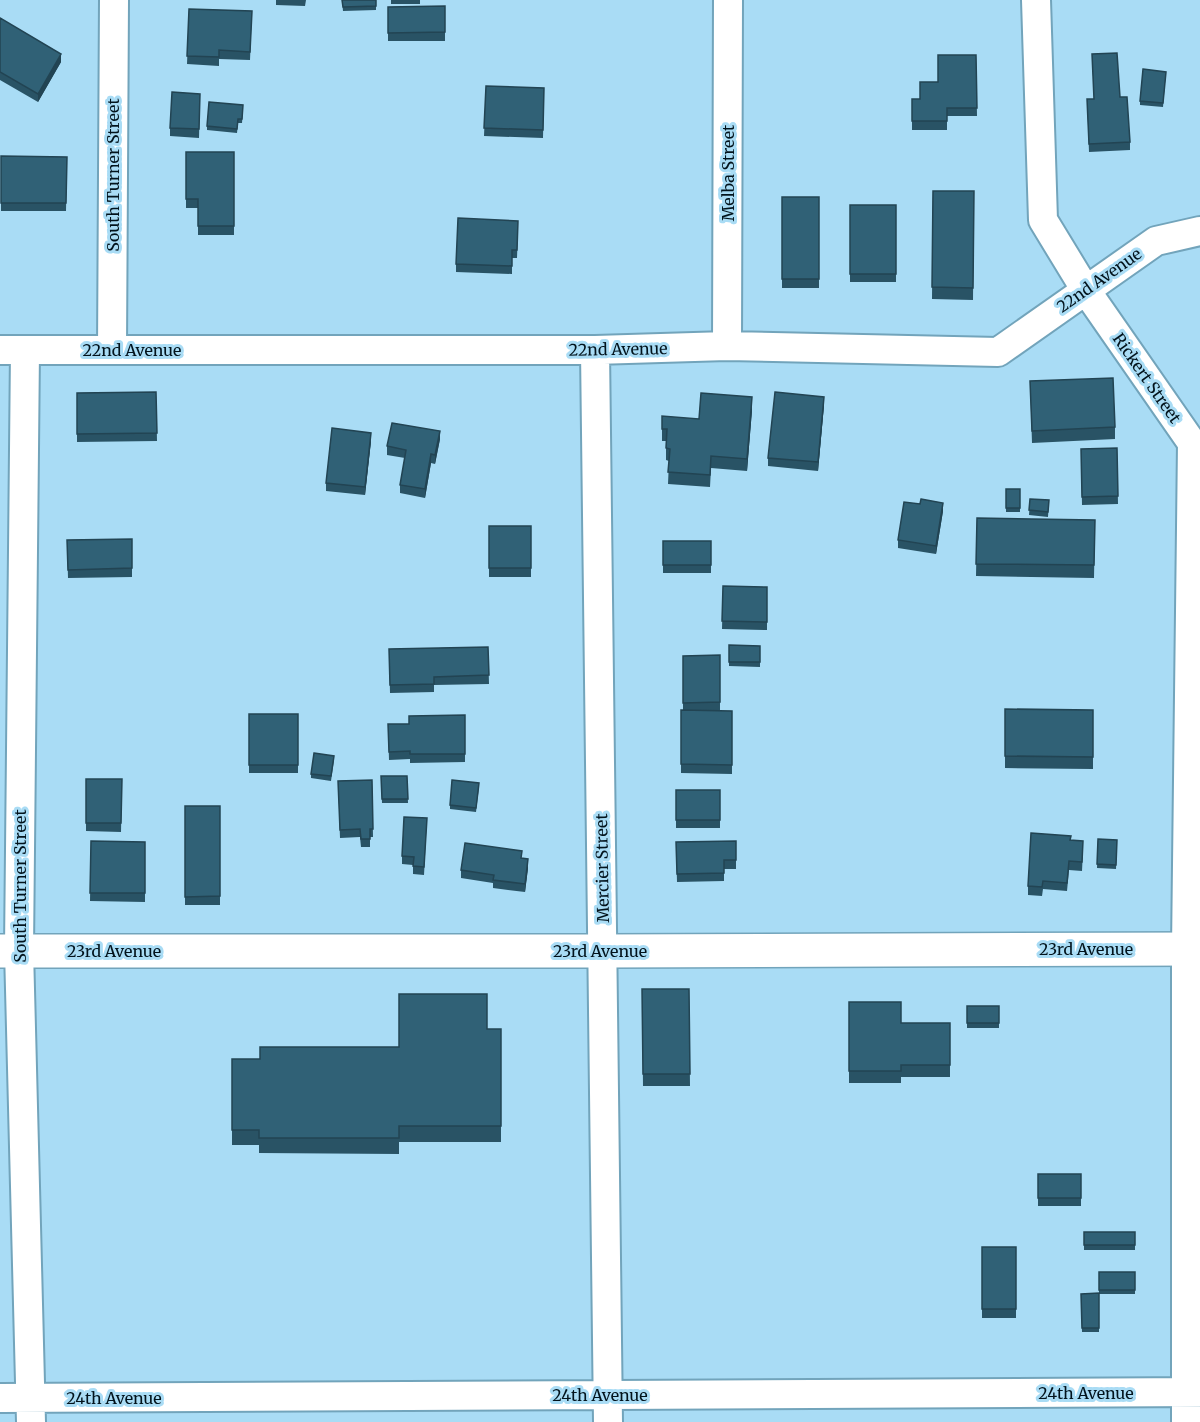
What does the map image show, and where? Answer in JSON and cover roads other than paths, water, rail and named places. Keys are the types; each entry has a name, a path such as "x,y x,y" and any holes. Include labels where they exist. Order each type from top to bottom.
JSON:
{"street":[{"name":"South Turner Street","path":"112,351 114,0"},
{"name":"Melba Street","path":"727,346 728,0"},
{"name":"Rickert Street","path":"1036,0 1043,220 1085,289 1192,443 1194,1392 1186,1422"},
{"name":"22nd Avenue","path":"13,350 595,351 727,346 998,352 1156,241 1200,231"},
{"name":"South Turner Street","path":"13,350 9,951 31,1410"},
{"name":"Mercier Street","path":"595,351 608,1408"},
{"name":"23rd Avenue","path":"9,951 1193,949"},
{"name":"24th Avenue","path":"0,1398 31,1410 608,1408 1194,1392"}]}
